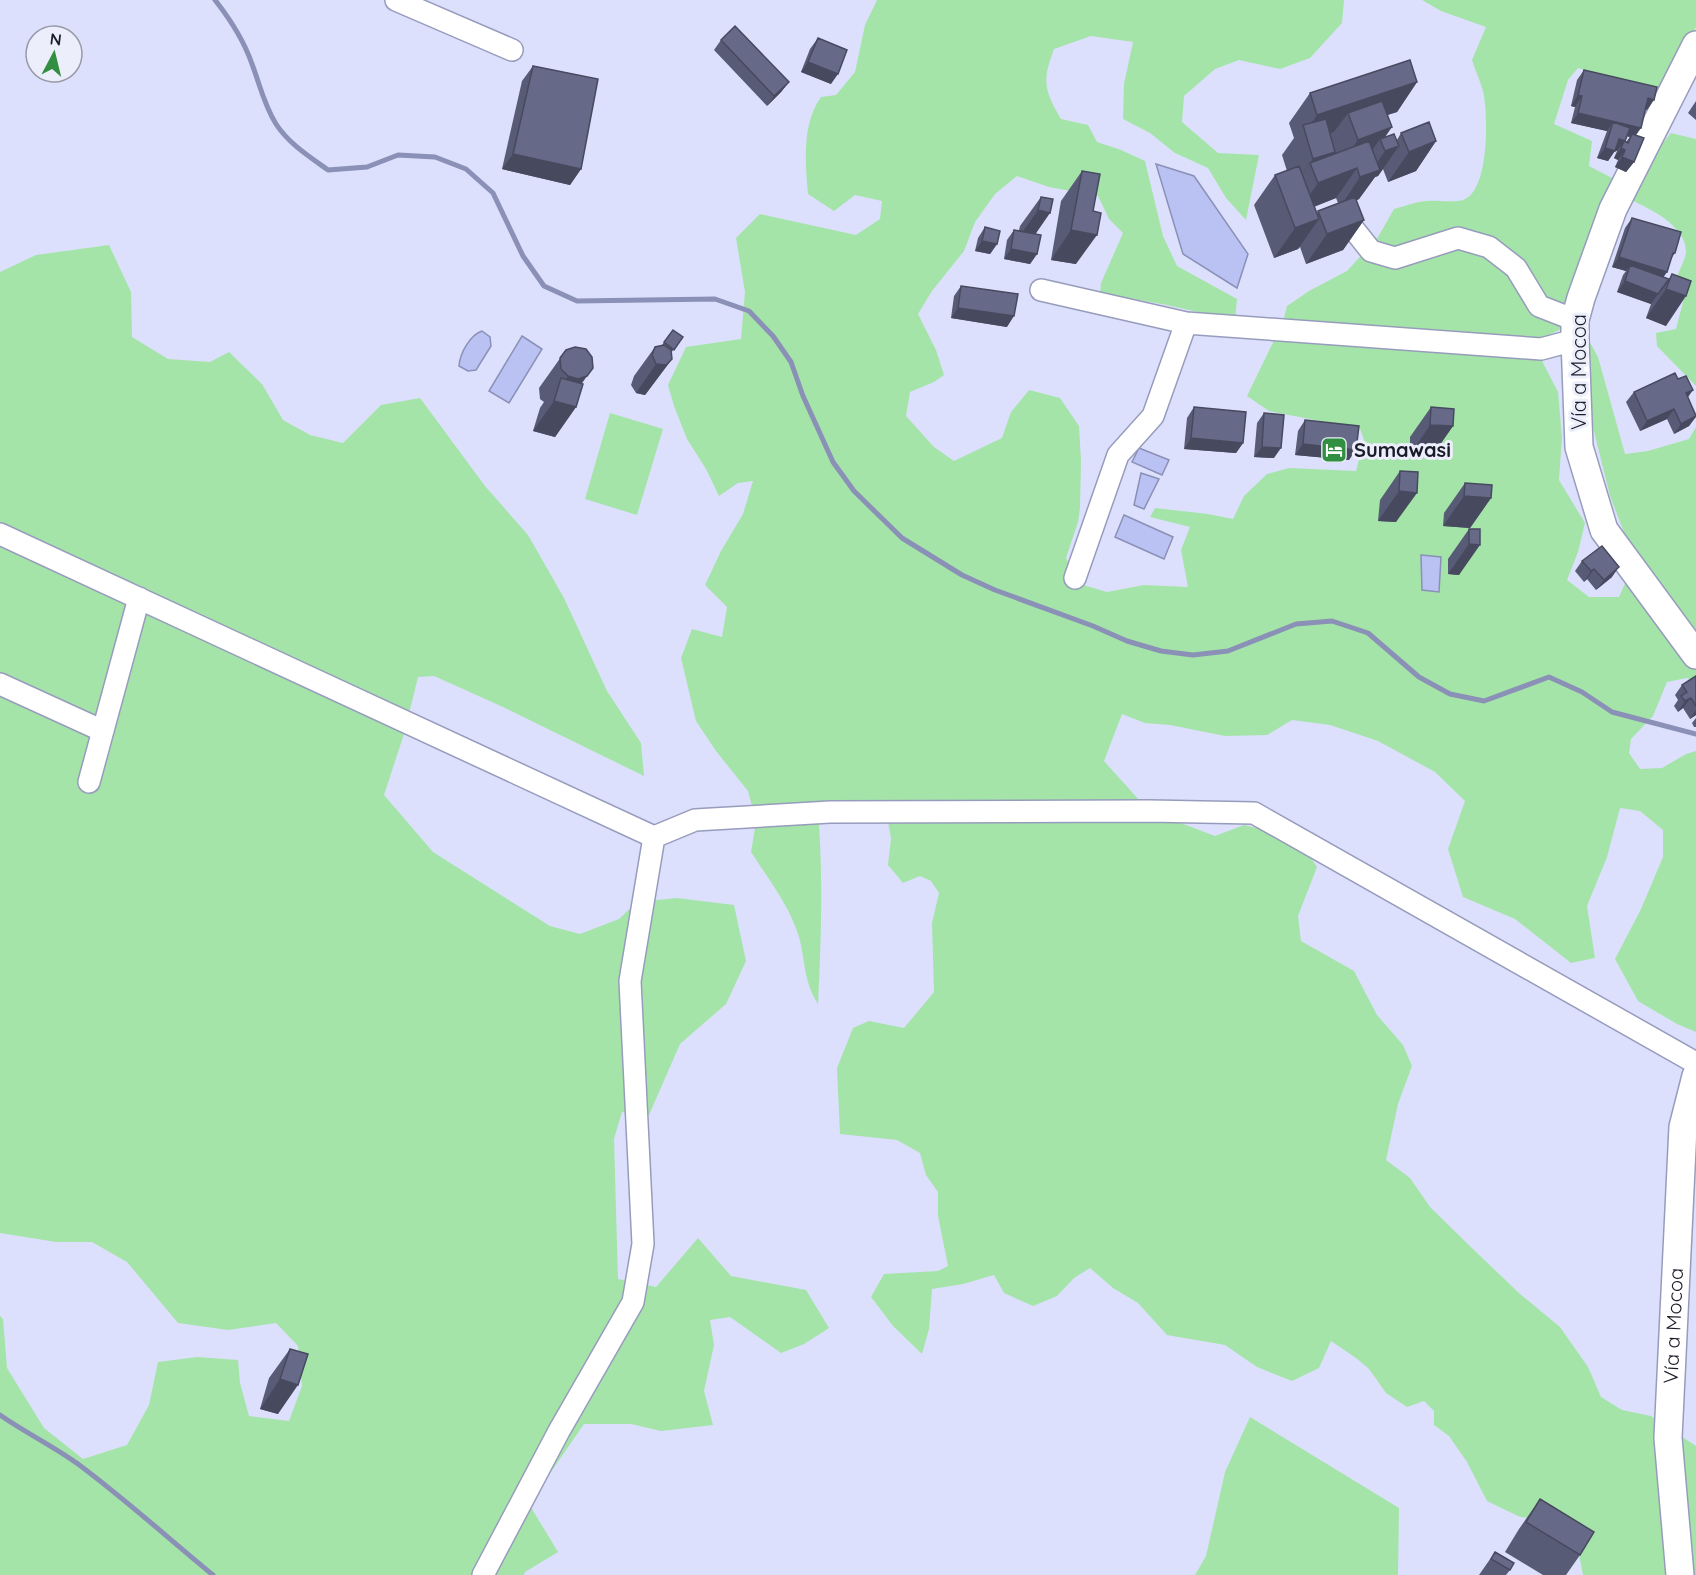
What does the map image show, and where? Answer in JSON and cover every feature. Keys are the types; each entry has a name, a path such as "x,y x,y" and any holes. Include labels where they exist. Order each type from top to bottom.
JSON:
{"main road":[{"name":"Vía a Mocoa","path":"1696,45 1612,209 1581,298 1575,330 1579,447 1604,530 1696,655"},
{"name":"Vía a Mocoa","path":"1680,1575 1668,1438 1683,1127 1696,1076"}],"street":[{"path":"396,0 512,50"},
{"path":"1041,290 1186,322 1541,349 1575,330 1539,306 1516,268 1489,247 1458,238 1395,258 1371,251 1348,222"},
{"path":"1075,578 1118,456 1153,416 1186,322"},
{"path":"0,534 654,837 695,820 830,812 1254,813 1696,1063"},
{"path":"89,782 139,598"},
{"path":"0,684 103,731"},
{"path":"483,1575 559,1431 633,1302 643,1244 630,981 654,837"}],"green space":[{"path":"877,0 1344,0 1342,23 1310,58 1280,69 1239,60 1215,69 1184,96 1182,122 1218,153 1259,155 1246,220 1226,198 1208,168 1175,153 1150,133 1123,119 1124,84 1133,42 1091,36 1054,49 1050,60 1046,78 1048,93 1061,119 1088,125 1097,142 1145,161 1163,236 1177,266 1237,299 1235,321 1167,305 1100,294 1101,283 1123,233 1109,219 1098,196 1049,187 1017,176 995,194 975,222 964,251 932,291 918,314 936,350 944,375 910,392 906,416 934,447 954,461 1002,438 1011,412 1029,390 1060,398 1079,426 1081,461 1078,522 1066,558 1080,584 1107,592 1144,585 1188,587 1181,550 1190,527 1150,517 1155,508 1233,519 1244,496 1267,474 1289,468 1356,471 1364,440 1359,426 1269,411 1247,396 1283,322 1287,306 1309,291 1347,271 1378,237 1394,209 1414,203 1463,200 1472,194 1478,182 1483,167 1486,116 1483,91 1472,60 1486,27 1441,11 1422,0 1696,0 1696,27 1664,89 1632,84 1578,68 1568,80 1554,124 1592,141 1589,166 1614,179 1644,180 1654,154 1671,133 1696,139 1696,386 1657,346 1656,333 1676,329 1684,298 1676,279 1686,252 1684,241 1678,231 1658,214 1611,192 1578,264 1581,298 1561,329 1539,340 1543,363 1558,392 1562,437 1559,480 1585,523 1578,552 1567,580 1589,597 1619,597 1635,561 1610,496 1587,403 1587,337 1598,357 1625,454 1648,451 1689,439 1696,427 1696,683 1687,678 1667,682 1653,716 1631,739 1629,753 1640,769 1662,768 1696,751 1696,1032 1677,1024 1638,1001 1615,959 1641,909 1663,857 1663,830 1640,811 1620,808 1607,857 1587,906 1595,958 1571,963 1515,919 1463,897 1448,849 1465,801 1435,772 1378,741 1330,725 1292,720 1267,735 1225,736 1170,725 1145,723 1122,714 1104,761 1149,811 1215,836 1244,825 1282,834 1306,851 1317,867 1298,916 1301,941 1354,971 1377,1015 1403,1045 1412,1066 1398,1104 1386,1160 1410,1178 1430,1207 1475,1251 1520,1294 1560,1327 1588,1367 1601,1397 1622,1410 1651,1416 1696,1446 1696,1575 1583,1575 1578,1550 1533,1518 1520,1517 1487,1501 1467,1462 1449,1436 1434,1425 1434,1411 1424,1401 1407,1407 1386,1393 1369,1369 1331,1341 1319,1368 1292,1381 1257,1367 1225,1345 1167,1335 1138,1303 1113,1288 1090,1268 1074,1278 1057,1296 1033,1306 1004,1293 994,1275 963,1284 932,1289 929,1329 922,1354 893,1326 871,1297 884,1274 938,1271 948,1266 938,1216 938,1192 926,1175 920,1153 897,1140 840,1134 837,1068 853,1028 869,1021 904,1028 934,992 932,923 939,893 931,881 920,876 903,883 888,865 891,838 888,822 819,824 821,914 818,1004 807,979 799,937 790,914 751,852 756,822 748,791 716,751 696,721 681,658 692,629 722,637 727,607 705,585 721,551 743,514 753,481 738,483 719,496 706,469 687,439 668,385 686,347 741,339 745,292 736,238 760,214 856,235 880,219 882,201 855,195 834,211 808,194 806,169 806,144 815,107 821,97 836,95 855,72 865,25"},
{"path":"109,245 131,292 132,337 168,359 210,362 229,352 262,384 283,420 310,435 343,443 381,405 420,398 485,486 528,535 564,598 607,691 641,743 644,776 434,676 418,677 404,734 384,795 433,852 550,926 580,934 619,919 637,902 677,898 734,905 746,961 726,1004 680,1044 649,1115 622,1112 614,1139 618,1279 656,1287 698,1238 731,1276 806,1290 829,1328 804,1344 781,1353 730,1317 710,1320 714,1345 704,1391 713,1425 661,1431 631,1424 584,1424 529,1504 558,1552 525,1572 524,1575 0,1575 0,1316 3,1319 7,1368 44,1428 83,1459 127,1445 149,1405 158,1362 197,1357 238,1360 240,1383 249,1416 289,1421 302,1386 298,1346 276,1323 228,1330 178,1323 127,1262 92,1242 56,1242 0,1233 0,272 36,255"},
{"path":"610,413 663,429 637,515 585,499"},
{"path":"1250,1417 1399,1508 1398,1575 1195,1575 1206,1556 1225,1472"}],"water":[{"path":"1156,164 1194,176 1248,254 1237,288 1183,254"},
{"path":"482,331 490,337 491,346 476,370 468,371 459,366 461,356 470,340"},
{"path":"522,336 542,349 509,403 489,391"},
{"path":"1139,448 1169,460 1162,475 1132,462"},
{"path":"1141,473 1159,479 1144,509 1134,505"},
{"path":"1124,515 1173,537 1164,559 1115,537"},
{"path":"1421,555 1441,557 1439,592 1422,590"}],"building":[{"path":"735,26 789,82 774,96 721,40"},
{"path":"818,38 847,50 838,74 808,62"},
{"path":"1410,60 1417,82 1317,115 1310,93"},
{"path":"533,66 598,79 581,169 513,154"},
{"path":"1584,70 1657,87 1654,100 1648,98 1641,128 1578,113 1582,96 1578,95"},
{"path":"1382,101 1392,127 1358,140 1348,113"},
{"path":"1326,119 1335,152 1313,159 1303,125"},
{"path":"1429,122 1436,141 1409,152 1401,133"},
{"path":"1613,122 1630,128 1625,141 1619,139 1615,151 1605,148"},
{"path":"1394,134 1399,146 1385,151 1380,139"},
{"path":"1632,134 1644,138 1634,162 1622,157 1625,150 1621,148 1624,141 1628,143"},
{"path":"1369,141 1380,170 1360,177 1357,168 1318,183 1310,163"},
{"path":"1299,166 1319,219 1295,228 1275,175"},
{"path":"1082,171 1100,174 1093,211 1101,213 1097,235 1071,230"},
{"path":"1041,197 1053,199 1050,213 1038,210"},
{"path":"1355,197 1364,220 1327,234 1318,211"},
{"path":"1632,218 1681,232 1667,272 1619,257"},
{"path":"985,227 1000,231 997,244 982,241"},
{"path":"1014,230 1041,235 1037,254 1011,249"},
{"path":"1630,265 1669,279 1658,294 1625,281"},
{"path":"1672,274 1691,281 1686,296 1666,289"},
{"path":"961,286 1018,294 1014,316 958,308"},
{"path":"673,330 683,337 674,350 664,342"},
{"path":"664,345 671,350 672,359 666,365 656,364 652,355 655,347"},
{"path":"575,347 586,349 592,357 593,368 587,376 578,379 568,376 561,369 560,358 566,350"},
{"path":"1675,373 1678,379 1686,376 1693,390 1686,393 1696,416 1681,424 1674,409 1647,421 1634,392"},
{"path":"561,378 583,384 576,407 554,401"},
{"path":"1194,407 1246,412 1243,443 1191,438"},
{"path":"1431,407 1454,409 1453,426 1430,425"},
{"path":"1264,413 1284,415 1281,448 1262,447"},
{"path":"1305,420 1359,426 1356,450 1303,444"},
{"path":"1400,471 1418,472 1417,493 1399,491"},
{"path":"1465,483 1492,485 1491,498 1464,496"},
{"path":"1469,529 1480,529 1480,545 1469,544"},
{"path":"1602,546 1619,567 1604,580 1582,561"},
{"path":"1696,676 1696,706 1691,698 1685,701 1681,696 1687,692 1682,685"},
{"path":"290,1349 308,1354 298,1385 280,1379"},
{"path":"1540,1499 1594,1532 1580,1555 1526,1522"},
{"path":"1495,1552 1514,1563 1510,1570 1491,1559"}],"waterway":[{"path":"215,0 245,47 265,102 276,124 293,144 328,170 367,167 398,155 435,157 466,169 493,193 523,256 544,286 577,301 715,299 749,311 773,336 791,362 803,396 833,462 854,491 902,538 962,575 1127,641 1161,651 1193,655 1228,651 1296,624 1332,621 1368,633 1419,677 1450,694 1484,701 1549,677 1582,692 1612,712 1696,734"},
{"path":"0,1415 78,1464 213,1575"}],"place":[{"name":"Sumawasi","path":"1334,450"}]}
